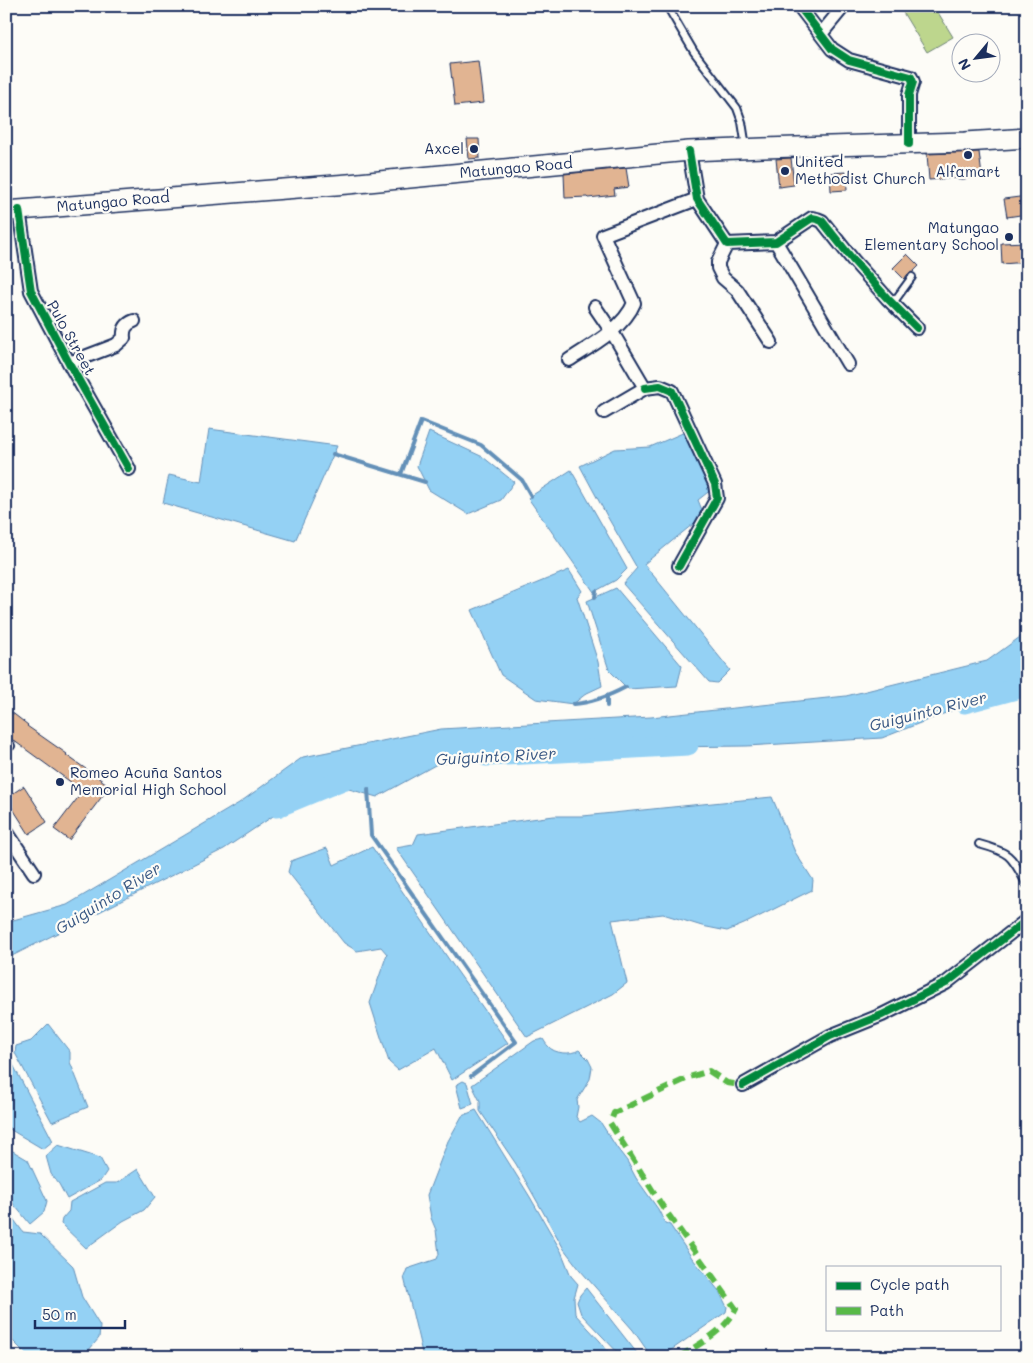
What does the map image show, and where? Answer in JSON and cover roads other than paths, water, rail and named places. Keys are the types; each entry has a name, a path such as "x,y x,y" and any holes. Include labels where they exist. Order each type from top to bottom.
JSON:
{"main road":[{"name":"Matungao Road","path":"13,210 348,184 689,151 1027,138"}],"street":[{"path":"799,6 832,49 849,60 911,77 913,82 909,95 909,144"},
{"path":"820,34 844,6"},
{"path":"689,151 697,199 727,244"},
{"path":"569,360 612,332 631,310 634,303 603,235 697,199"},
{"name":"Pulo Street","path":"13,210 31,292 129,469"},
{"path":"727,244 776,242 812,218 822,221 853,260 917,328"},
{"path":"776,242 848,364"},
{"path":"727,244 718,262 718,268 723,278 738,290 771,342"},
{"path":"595,307 645,388"},
{"path":"69,363 116,345 124,338 123,332 125,328 134,321"},
{"path":"604,412 645,388 660,386 672,391 715,484 718,498 679,566"},
{"path":"6,831 34,873"},
{"path":"743,1085 830,1036 882,1015 946,983 1027,920"}],"lane":[{"path":"667,6 694,52 737,108 742,122 746,149"},
{"path":"893,303 912,277"},
{"path":"979,844 997,849 1011,857 1027,885"}],"water":[{"path":"209,429 337,446 295,541 163,503 169,475 201,482"},
{"path":"429,432 483,457 514,482 501,500 468,514 429,490 417,466"},
{"path":"685,432 712,489 698,500 704,515 644,564 730,670 717,683 709,682 623,584 637,568 580,466 615,449 650,447"},
{"path":"571,470 627,569 616,580 594,592 528,498"},
{"path":"569,570 582,591 577,597 598,662 602,686 587,693 573,704 536,699 501,675 472,610"},
{"path":"616,588 682,666 677,686 628,689 609,670 587,601"},
{"path":"1027,632 1027,681 882,738 747,746 573,748 437,764 377,797 324,782 224,849 6,959 6,922 67,905 239,803 303,757 441,729 651,717 846,696 987,661"},
{"path":"772,797 795,852 813,880 812,890 727,931 702,926 663,914 612,920 627,983 613,994 527,1037 396,848 413,845 418,834 554,816 583,816"},
{"path":"372,847 508,1043 452,1080 436,1048 398,1070 389,1062 370,1003 387,954 381,947 357,951 344,943 288,872 291,861 327,848 334,865"},
{"path":"48,1024 70,1052 70,1062 88,1107 52,1122 15,1053 16,1046 31,1041"},
{"path":"543,1039 554,1051 567,1053 579,1050 588,1059 592,1067 590,1079 577,1100 576,1117 580,1122 592,1116 601,1123 658,1209 665,1223 670,1225 692,1258 719,1291 727,1307 726,1312 661,1357 651,1356 633,1330 564,1249 516,1164 480,1111 480,1101 472,1085 534,1041"},
{"path":"6,1057 9,1057 53,1141 43,1149 11,1130 6,1123"},
{"path":"463,1081 467,1083 473,1104 462,1108 456,1085"},
{"path":"476,1110 530,1197 561,1251 571,1276 578,1284 574,1298 575,1314 612,1357 423,1357 404,1277 407,1269 437,1259 439,1254 436,1230 431,1218 427,1195 448,1141 462,1116"},
{"path":"58,1145 100,1158 107,1171 101,1180 67,1199 51,1174 46,1156"},
{"path":"6,1147 28,1160 47,1201 44,1212 30,1224 6,1195"},
{"path":"138,1169 155,1197 144,1210 123,1221 86,1248 61,1224 62,1219 69,1211 70,1202 105,1183 117,1183"},
{"path":"6,1209 23,1232 40,1234 73,1266 82,1297 100,1326 99,1338 83,1357 29,1357 6,1334"},
{"path":"586,1288 640,1357 622,1357 581,1314 577,1302"}],"waterway":[{"path":"401,474 421,421 481,445 522,480 531,496"},
{"path":"333,454 425,482"},
{"path":"595,597 596,591"},
{"name":"Guiguinto River","path":"964,703 1027,686"},
{"path":"573,704 600,698 626,687"},
{"path":"607,697 607,706"},
{"name":"Guiguinto River","path":"486,756 688,745"},
{"name":"Guiguinto River","path":"277,807 357,774"},
{"path":"368,789 371,835 516,1042 471,1076"}],"place":[{"name":"Axcel","path":"474,149"},
{"name":"Alfamart","path":"968,155"},
{"name":"United Methodist Church","path":"785,171"},
{"name":"Matungao Elementary School","path":"1009,237"},
{"name":"Romeo Acuña Santos Memorial High School","path":"60,782"}]}
